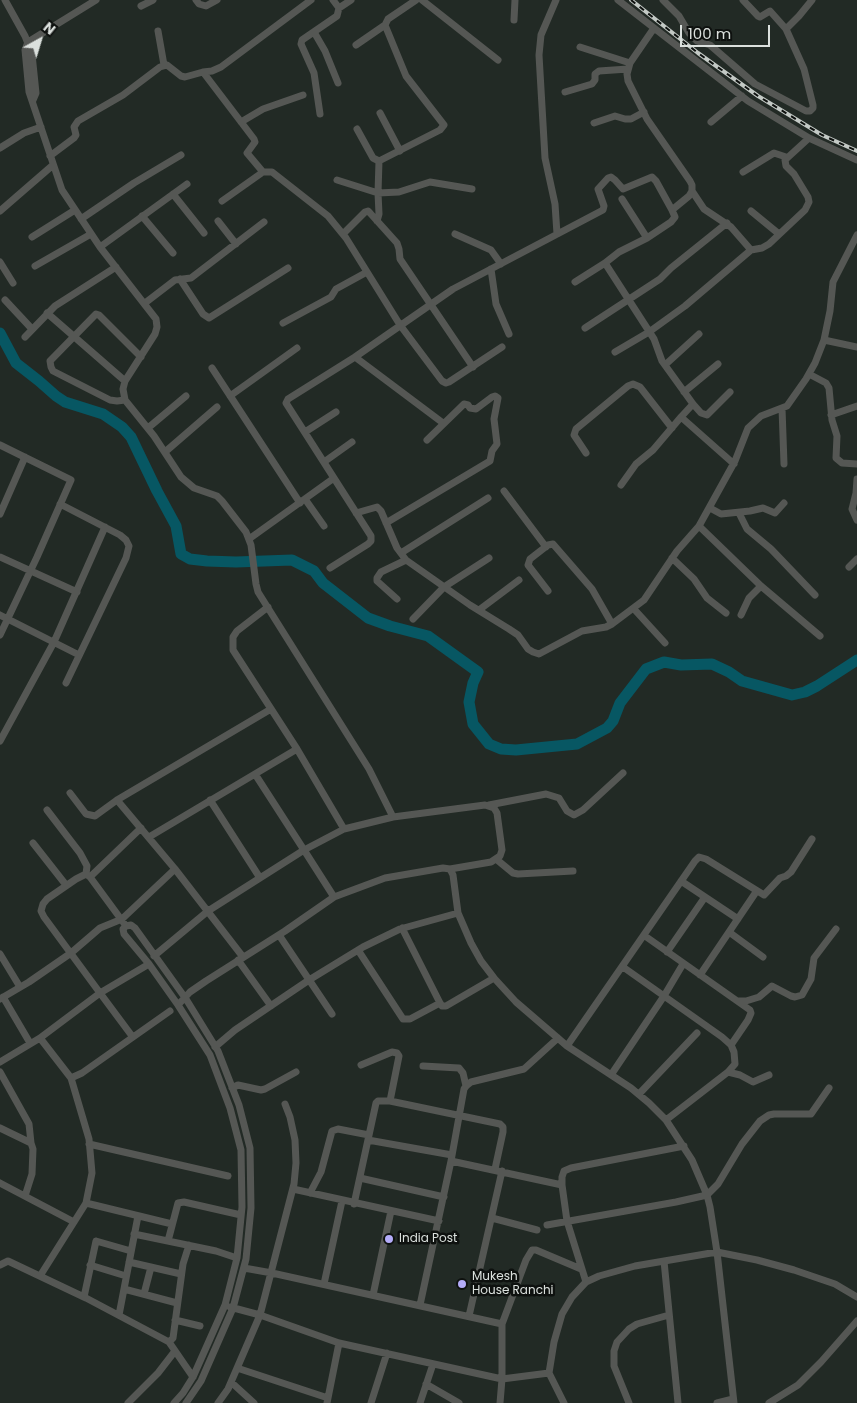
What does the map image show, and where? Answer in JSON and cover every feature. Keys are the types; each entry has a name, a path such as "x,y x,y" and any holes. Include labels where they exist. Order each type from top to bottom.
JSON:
{"street":[{"path":"5,0 28,42 32,54 36,93 33,100 40,127 62,190 100,247 156,319 157,327 155,334 124,381 123,394 125,400 148,428 186,484 222,500 250,542 258,592 369,769 393,817"},
{"path":"28,42 96,0"},
{"path":"141,6 153,0"},
{"path":"196,0 199,4 206,6 217,0"},
{"path":"164,65 167,65 184,77 212,71 221,67 311,0"},
{"path":"333,0 339,8"},
{"path":"320,114 314,73 301,44 302,40 337,16 339,8 352,0"},
{"path":"356,45 385,25 388,19 416,0"},
{"path":"422,0 498,60"},
{"path":"514,20 515,0"},
{"path":"556,0 541,35 539,55 544,158 555,204 557,234"},
{"path":"618,0 742,96 809,138 857,160"},
{"path":"663,0 679,16 689,33 697,40 710,45 755,84 806,111 810,111 813,105 804,69 786,28 770,11 758,16 743,0"},
{"path":"786,28 800,16 812,0"},
{"path":"379,161 440,130 444,125 410,84 385,25"},
{"path":"654,28 629,66 628,81 644,112 692,185 692,191 689,196 672,210"},
{"path":"158,31 164,65"},
{"path":"314,32 325,51 338,83"},
{"path":"580,47 629,66"},
{"path":"50,156 74,138 76,135 74,127 78,121 123,95 164,65"},
{"path":"565,92 592,84 595,80 595,74 599,71 629,66"},
{"path":"203,72 255,142 247,153 262,172"},
{"path":"241,122 263,109 303,96"},
{"path":"712,122 742,96"},
{"path":"594,123 615,116 632,119 644,112"},
{"path":"380,114 400,151"},
{"path":"0,138 2,147 24,133 40,127"},
{"path":"357,129 373,158 379,161"},
{"path":"614,352 649,332 685,306 751,250 765,246 805,210 809,202 794,174 785,163 786,157 809,138"},
{"path":"743,172 774,153 786,157"},
{"path":"81,219 134,183 181,155"},
{"path":"377,221 379,214 379,161"},
{"path":"0,211 53,165"},
{"path":"222,201 262,172 272,172 328,216 343,234 400,325 442,381 449,382 502,347"},
{"path":"330,568 371,541 371,536 286,401 355,357 463,283 603,210 604,206 598,189 610,177 623,188 652,177 656,180 672,210 675,217 674,220 619,252 575,282"},
{"path":"338,180 378,193 399,192 430,182 472,189"},
{"path":"100,247 187,184"},
{"path":"692,191 704,209 727,223 751,250"},
{"path":"173,194 204,233"},
{"path":"622,199 646,238"},
{"path":"32,237 75,210"},
{"path":"343,234 365,212 368,211 370,213 397,243 400,259 473,367"},
{"path":"751,211 779,234"},
{"path":"142,216 174,253"},
{"path":"218,221 236,244"},
{"path":"145,303 170,283 180,279 187,280 191,278 264,222"},
{"path":"585,328 660,279 670,268 727,223"},
{"path":"35,266 91,234"},
{"path":"455,234 490,250 501,264"},
{"path":"356,513 377,507 403,557 444,587 518,635 533,652 539,654 582,631 606,627 612,624 634,609 649,594 672,558 698,526 734,464 748,428 761,416 782,408 793,400 809,374 824,340 833,282 857,235"},
{"path":"0,262 13,284"},
{"path":"605,262 654,339 659,356 701,413 707,414 730,392"},
{"path":"25,337 47,313 63,300 116,267"},
{"path":"180,279 203,314 209,318 288,268"},
{"path":"491,269 496,304 509,334"},
{"path":"283,323 331,297 336,289 367,272"},
{"path":"4,300 32,329"},
{"path":"47,313 124,381"},
{"path":"125,400 110,400 54,371 50,367 50,361 94,316 99,315 141,357"},
{"path":"665,365 699,334"},
{"path":"824,340 857,347"},
{"path":"230,396 297,348"},
{"path":"355,357 443,423"},
{"path":"684,392 718,364"},
{"path":"212,368 303,501 324,526"},
{"path":"809,374 828,385 831,415 836,436 836,458 842,463 857,464"},
{"path":"586,453 574,436 576,429 628,386 633,384 640,388 672,428"},
{"path":"148,428 186,396"},
{"path":"386,523 490,461 492,451 497,444 494,419 498,398 492,397 476,409 464,404 427,440"},
{"path":"621,485 633,467 650,454 693,404"},
{"path":"831,415 857,406"},
{"path":"165,452 217,407"},
{"path":"782,408 784,464"},
{"path":"305,432 336,412"},
{"path":"681,417 734,464"},
{"path":"324,462 352,442"},
{"path":"0,445 71,480 0,635"},
{"path":"0,514 25,457"},
{"path":"250,542 334,478"},
{"path":"857,479 857,493 852,508 857,520"},
{"path":"504,491 546,547"},
{"path":"397,600 378,582 376,578 381,572 488,498"},
{"path":"710,508 721,514 739,513 763,508 775,513 784,503"},
{"path":"60,504 105,527 126,540 129,546 128,552 66,683"},
{"path":"739,513 747,529 771,549 815,595"},
{"path":"698,526 762,586 820,636"},
{"path":"0,741 3,731 54,642 105,527"},
{"path":"548,592 528,565 530,559 551,544 555,545 596,595 612,624"},
{"path":"0,557 77,592"},
{"path":"413,619 444,587 489,558"},
{"path":"672,558 694,579 706,598 726,613"},
{"path":"849,567 857,560"},
{"path":"479,610 519,580"},
{"path":"741,615 749,598 762,586"},
{"path":"268,607 237,631 233,637 233,650 297,749 344,829"},
{"path":"634,609 665,643"},
{"path":"0,615 79,655"},
{"path":"70,793 86,814 92,817 117,800 271,709"},
{"path":"149,837 297,749"},
{"path":"154,956 208,911 304,850 344,829 393,817 489,805 546,794 559,798 568,811 574,815 583,810 622,773"},
{"path":"255,774 334,897"},
{"path":"117,800 208,911 241,958 271,1006"},
{"path":"210,800 260,878"},
{"path":"178,1006 186,999 190,992 334,897 385,878 442,868 450,869 496,859 500,856 502,850 497,813 489,805"},
{"path":"47,810 80,853 87,866 88,876 124,923"},
{"path":"132,1036 41,911 47,899 66,886 88,876 141,828"},
{"path":"567,1046 699,857 706,859 756,892 765,895 780,878 786,876 812,839"},
{"path":"33,842 66,886"},
{"path":"496,859 513,873 518,874 572,871"},
{"path":"174,1403 193,1377 225,1305 237,1258 242,1211 241,1150 230,1108 210,1055 149,964 124,934 123,929 124,923 175,869"},
{"path":"450,869 453,875 458,912 470,944 494,978 516,1002 567,1046 639,1094 666,1120 698,1171 707,1195 717,1252 734,1401 717,1403"},
{"path":"681,881 738,919"},
{"path":"700,975 756,892"},
{"path":"667,952 705,897"},
{"path":"215,1046 235,1030 309,980 358,950 402,928 458,912"},
{"path":"30,1043 2,998 71,953 100,928 124,923 135,928 186,999 215,1046 239,1105 250,1148 251,1208 244,1268 233,1308 200,1381 186,1403"},
{"path":"402,928 440,1003 446,1006 494,978"},
{"path":"738,1001 759,997 772,986 791,996 802,995 811,979 814,958 836,929"},
{"path":"729,932 763,957"},
{"path":"279,935 332,1014"},
{"path":"644,936 748,1008 751,1013 731,1045"},
{"path":"358,950 402,1019 410,1019 440,1003"},
{"path":"0,954 20,987"},
{"path":"0,1062 40,1038 100,994 149,964"},
{"path":"611,1075 683,964"},
{"path":"623,967 711,1029 731,1045 734,1052 736,1060 728,1072 666,1120"},
{"path":"71,1078 82,1073 170,1010"},
{"path":"639,1094 697,1033"},
{"path":"40,1038 71,1078 89,1144 92,1173 86,1203 40,1276"},
{"path":"420,1305 444,1197 464,1089 471,1082 524,1069 558,1038"},
{"path":"361,1065 392,1052 397,1053 399,1056 390,1101"},
{"path":"424,1066 459,1068 463,1073 466,1086"},
{"path":"0,1072 29,1124 33,1150 32,1174 25,1196"},
{"path":"232,1088 238,1085 265,1089 296,1072"},
{"path":"728,1072 740,1075 753,1082 769,1075"},
{"path":"547,1225 707,1195 718,1184 742,1144 760,1121 774,1114 811,1114 829,1088"},
{"path":"354,1204 376,1103 390,1101 500,1124 503,1127 492,1218 469,1316"},
{"path":"218,1403 228,1389 260,1315 296,1173 295,1140 285,1104"},
{"path":"0,1128 31,1143"},
{"path":"310,1193 321,1172 332,1131 338,1129 562,1185"},
{"path":"89,1144 228,1176"},
{"path":"586,1282 567,1221 562,1185 563,1173 570,1168 684,1146"},
{"path":"360,1178 444,1197"},
{"path":"0,1183 74,1222"},
{"path":"292,1189 438,1221"},
{"path":"324,1284 342,1201"},
{"path":"168,1241 178,1203 184,1202 242,1211 251,1208"},
{"path":"86,1203 172,1224"},
{"path":"373,1295 391,1211"},
{"path":"119,1315 138,1216"},
{"path":"492,1218 537,1230"},
{"path":"134,1234 216,1251 237,1258"},
{"path":"84,1296 96,1240 131,1251"},
{"path":"169,1342 173,1338 181,1274 189,1245"},
{"path":"500,1403 502,1324 526,1260 532,1250 581,1268"},
{"path":"564,1403 549,1373 554,1342 562,1314 572,1297 586,1282 599,1276 624,1269 717,1252 794,1270 835,1284 857,1297"},
{"path":"0,1257 84,1296 169,1342 193,1377"},
{"path":"0,1265 8,1261"},
{"path":"664,1261 678,1403"},
{"path":"129,1262 181,1274"},
{"path":"90,1265 126,1276"},
{"path":"144,1294 151,1267"},
{"path":"244,1268 272,1272 502,1324"},
{"path":"124,1289 177,1303"},
{"path":"225,1305 260,1315 338,1343 502,1379 549,1373"},
{"path":"628,1403 614,1366 614,1351 617,1342 629,1329 637,1324 669,1315"},
{"path":"175,1320 200,1326"},
{"path":"769,1403 805,1379 857,1321"},
{"path":"237,1368 327,1401 338,1343"},
{"path":"128,1403 176,1351"},
{"path":"371,1403 386,1354"},
{"path":"420,1403 433,1364"},
{"path":"231,1382 254,1403"},
{"path":"426,1384 459,1403"}],"waterway":[{"path":"0,333 16,363 56,396 65,402 103,414 122,427 131,437 176,526 181,554 190,559 207,561 292,560 314,571 323,583 368,618 428,636 478,672 473,683 469,702 473,724 489,744 501,749 516,750 577,744 607,728 613,721 620,703 646,669 664,662 681,665 712,664 742,681 792,695 805,692 817,686 857,660"}],"railway":[{"path":"631,0 698,53 758,96 822,135 857,151"}],"place":[{"name":"India Post","path":"389,1239"},
{"name":"Mukesh House Ranchi","path":"462,1284"}]}
